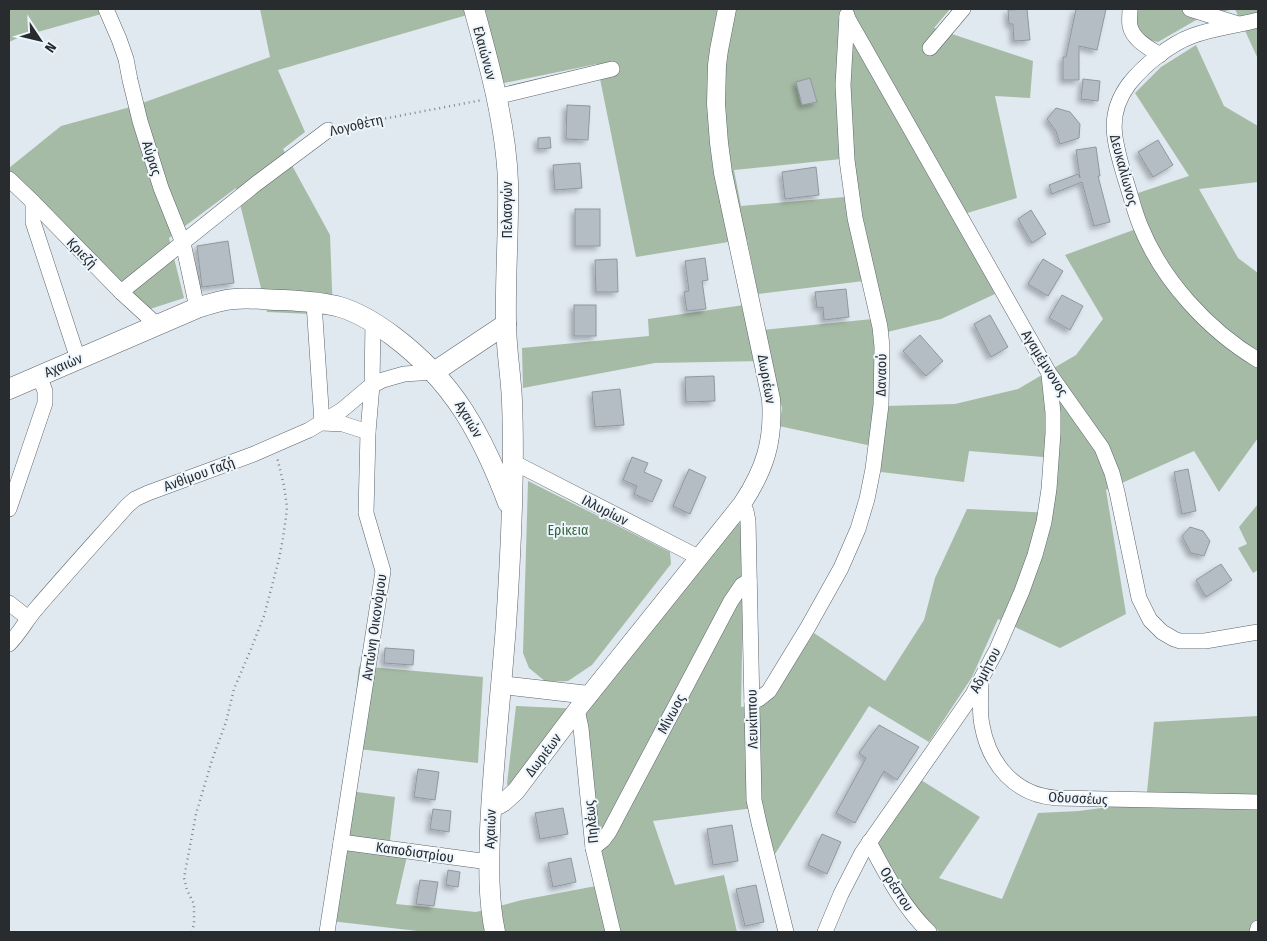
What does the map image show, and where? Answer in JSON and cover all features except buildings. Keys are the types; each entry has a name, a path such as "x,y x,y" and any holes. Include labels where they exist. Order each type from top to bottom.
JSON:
{"main road":[{"name":"Ελαιώνων","path":"474,9 496,97"},
{"name":"Πελασγών","path":"496,97 508,181 506,324 512,400 512,512"},
{"name":"Αχαιών","path":"9,388 197,308 221,301 241,298 314,303 341,307 354,312 373,322 403,344 449,388 474,426 489,456 512,512 510,564 491,806 490,904 495,932"},
{"path":"434,372 506,324"}],"street":[{"name":"Αύρας","path":"106,9 126,59 140,121 161,188 183,243 197,308"},
{"name":"Δωριέων","path":"491,806 504,802 516,791 577,710 742,504 756,481 766,458 771,437 772,412 769,386 725,182 719,143 716,104 717,65 727,9"},
{"path":"930,48 963,9"},
{"path":"1130,9 1130,26 1135,36 1143,44 1160,55"},
{"path":"1190,9 1239,25"},
{"name":"Αγαμέμνονος","path":"847,13 1049,373 1097,441 1105,456 1117,492 1139,598 1154,624 1162,632 1174,639 1192,642 1258,632"},
{"name":"Δαναού","path":"752,701 759,699 769,691 808,627 849,551 867,499 880,420 882,348 880,327 855,218 847,160 843,85 847,13"},
{"name":"Δευκαλίωνος","path":"1258,20 1190,36 1160,55 1128,85 1114,119 1114,136 1136,213 1144,234 1160,264 1195,308 1220,332 1258,360"},
{"path":"496,97 612,69"},
{"name":"Λογοθέτη","path":"121,292 328,130"},
{"name":"Κριεζή","path":"9,179 121,292 157,325"},
{"path":"33,202 33,222 78,359"},
{"path":"314,303 322,423 343,424 368,432"},
{"name":"Αντώνη Οικονόμου","path":"328,932 383,571 366,513 373,322"},
{"name":"Ανθίμου Γαζή","path":"9,644 28,618 130,503 148,493 302,434 342,410 372,385 383,380 418,372 434,372"},
{"name":"Αδμήτου","path":"825,932 848,879 869,842 958,717 982,679 1022,591 1044,522 1049,490 1053,413 1049,373"},
{"path":"9,509 45,403 45,391 39,376"},
{"name":"Ιλλυρίων","path":"513,462 698,557"},
{"name":"Λευκίππου","path":"742,504 748,521 754,800 786,932"},
{"name":"Μίνωος","path":"593,848 609,832 731,601 749,580"},
{"path":"9,603 28,618"},
{"name":"Οδυσσέως","path":"982,679 980,705 982,724 990,751 1004,774 1014,784 1028,792 1047,798 1258,802"},
{"path":"501,685 589,695"},
{"name":"Πηλέως","path":"577,710 581,728 593,848 613,932"},
{"name":"Καποδιστρίου","path":"341,842 489,862"},
{"name":"Ορέστου","path":"869,842 892,885 907,906 930,932"},
{"path":"1257,932 1258,928"}],"path":[{"name":"Λογοθέτη","path":"328,130 496,97"},
{"path":"192,932 194,904 187,890 184,878 196,814 212,760 226,722 234,689 264,616 285,528 286,496 274,446"}],"green space":[{"path":"9,9 119,9 20,37 9,42"},
{"path":"260,9 950,9 934,28 1033,61 1030,98 995,96 1017,198 954,217 995,294 941,319 875,335 886,406 955,404 1018,389 1076,355 1103,319 1065,255 1147,225 1138,193 1189,176 1135,93 1161,67 1196,45 1224,106 1258,126 1258,182 1199,189 1238,258 1258,273 1258,438 1219,492 1194,451 1106,490 1126,614 1060,648 998,619 972,677 929,742 869,706 775,854 761,807 653,821 675,885 724,875 737,932 426,932 322,920 342,790 395,797 389,849 408,852 396,904 476,912 522,900 596,886 606,878 587,755 583,710 508,786 516,706 583,709 736,519 741,525 744,551 741,707 767,703 814,633 885,681 924,620 935,578 967,509 1053,513 1055,458 969,451 964,482 881,472 881,448 779,426 782,408 769,361 655,363 523,388 522,348 649,336 648,319 744,305 751,331 883,318 872,280 758,294 747,239 636,257 597,64 485,87 467,15 278,70 305,132 283,149 330,235 333,315 267,312 236,188 169,238 184,298 147,310 9,172 9,168 61,126 134,106 270,57","holes":["851,158 856,196 741,206 734,170"]},
{"path":"1131,9 1235,9 1203,16 1158,42 1140,38"},
{"path":"1235,9 1258,9 1258,59"},
{"name":"Ερίκεια","path":"528,481 670,552 671,564 592,665 568,681 546,682 529,668 523,653"},
{"path":"1258,504 1258,570 1253,573 1238,548 1247,544 1239,527"},
{"path":"359,666 483,677 478,763 350,748"},
{"path":"1258,716 1258,932 940,932 920,915 874,846 921,780 980,817 939,878 1002,899 1038,813 1079,811 1146,802 1154,722"}]}
